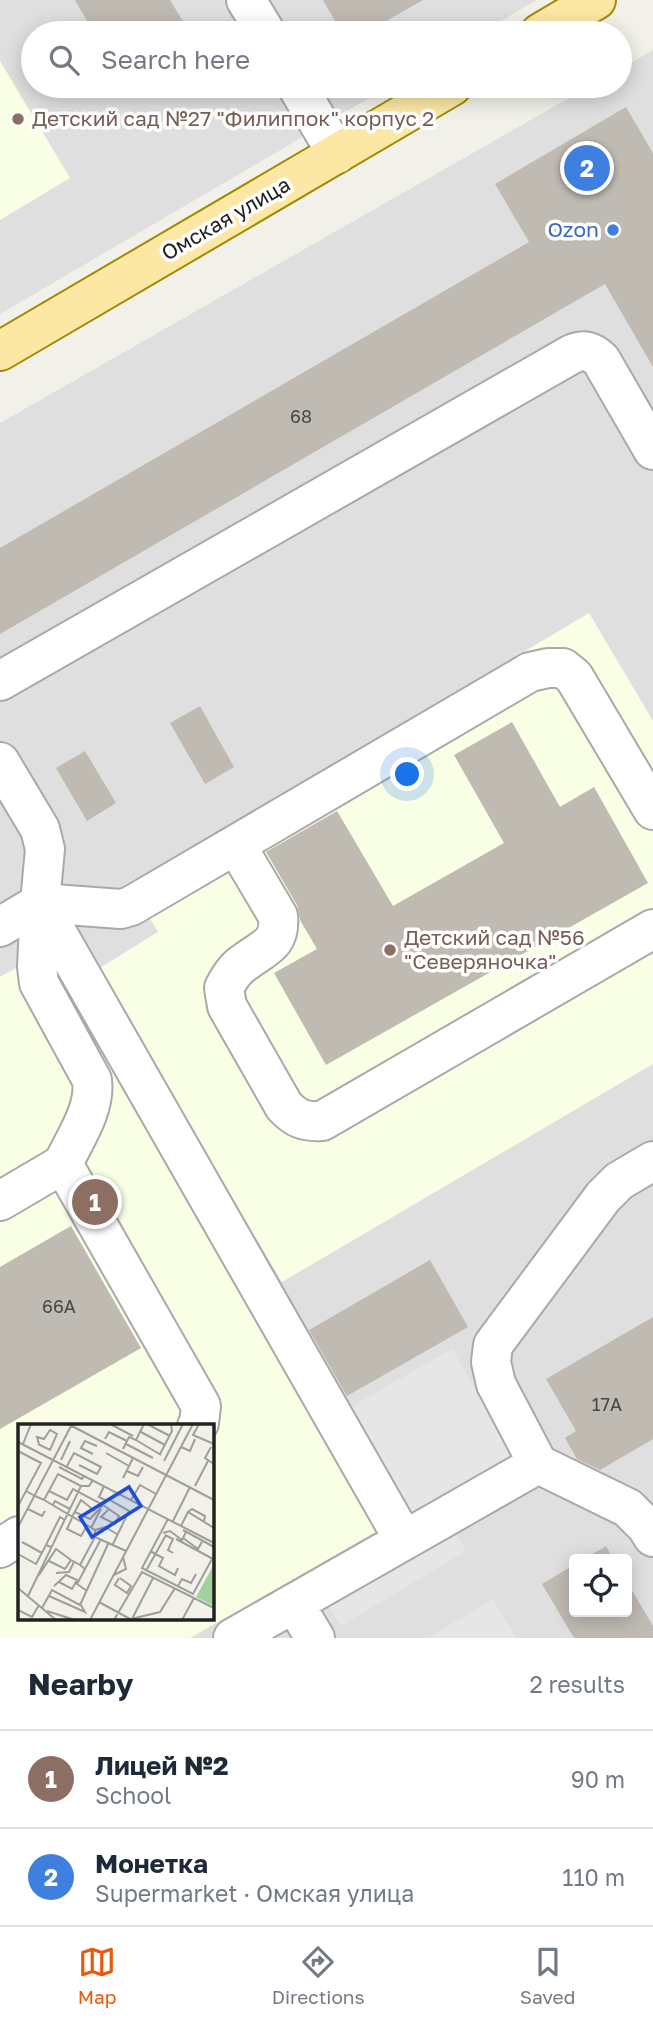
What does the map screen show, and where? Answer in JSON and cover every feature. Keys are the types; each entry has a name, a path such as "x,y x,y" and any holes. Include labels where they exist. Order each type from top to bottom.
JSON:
{"main road":[{"path":"560,21 596,0"},
{"name":"Омская улица","path":"0,351 432,98"}],"lane":[{"path":"246,0 258,21"},
{"path":"304,98 337,154"},
{"path":"0,681 583,350 593,352 601,360 653,450"},
{"path":"0,927 40,903 121,909 139,902 530,672 548,668 563,668 574,677 653,810"},
{"path":"0,762 40,829 45,849 37,967 39,983 92,1080 94,1090 92,1102 63,1164 0,1201"},
{"path":"236,845 278,916 279,929 275,939 263,951 242,963 231,975 224,988 227,1006 284,1106 293,1116 307,1122 322,1121 653,929"},
{"path":"40,903 404,1540"},
{"path":"653,1161 619,1181 603,1197 493,1345 491,1362 496,1384 538,1464 628,1508 653,1537"},
{"path":"63,1164 201,1406 197,1424"},
{"path":"233,1638 538,1464"},
{"path":"0,1548 18,1537"},
{"path":"294,1603 315,1638"}],"shaded area":[{"path":"0,0 537,0 501,21 21,21 21,98 369,98 0,314"},
{"path":"653,50 653,1638 0,1638 0,423 569,98 632,98 632,62"},
{"name":"Детский сад №27 \"Филиппок\" корпус 2","path":"0,61 70,178 0,220"},
{"name":"Детский сад №56 \"Северяночка\"","path":"589,613 653,721 653,1064 282,1282 98,969 158,932 130,886"},
{"path":"57,966 377,1531 190,1638 0,1638 0,977 16,968"},
{"path":"452,1349 514,1457 411,1516 349,1408"},
{"path":"452,1528 466,1551 341,1626 327,1603"},
{"path":"493,1599 516,1638 428,1638"}],"building":[{"path":"75,0 170,0 183,21 87,21"},
{"path":"323,0 423,0 386,21 335,21"},
{"path":"626,107 653,153 653,367 605,284 0,634 0,548 529,242 495,184"},
{"path":"200,706 234,767 205,784 170,723"},
{"path":"512,722 560,807 594,787 648,883 326,1065 274,973 317,949 300,920 297,905 266,852 337,811 393,906 504,843 454,755"},
{"path":"85,751 116,803 87,821 56,768"},
{"path":"71,1226 141,1348 0,1429 0,1267"},
{"path":"430,1260 468,1327 347,1396 309,1330"},
{"path":"653,1317 653,1439 600,1470 577,1459 565,1438 576,1431 546,1379"},
{"path":"606,1546 610,1554 592,1554"},
{"path":"569,1568 569,1617 632,1617 632,1590 653,1626 653,1638 574,1638 542,1584"}],"place":[{"name":"Детский сад №27 \"Филиппок\" корпус 2","path":"18,119"},
{"name":"Монетка","path":"587,168"},
{"name":"Ozon","path":"613,230"},
{"name":"Детский сад №56 \"Северяночка\"","path":"390,950"},
{"name":"Лицей №2","path":"95,1202"}]}
